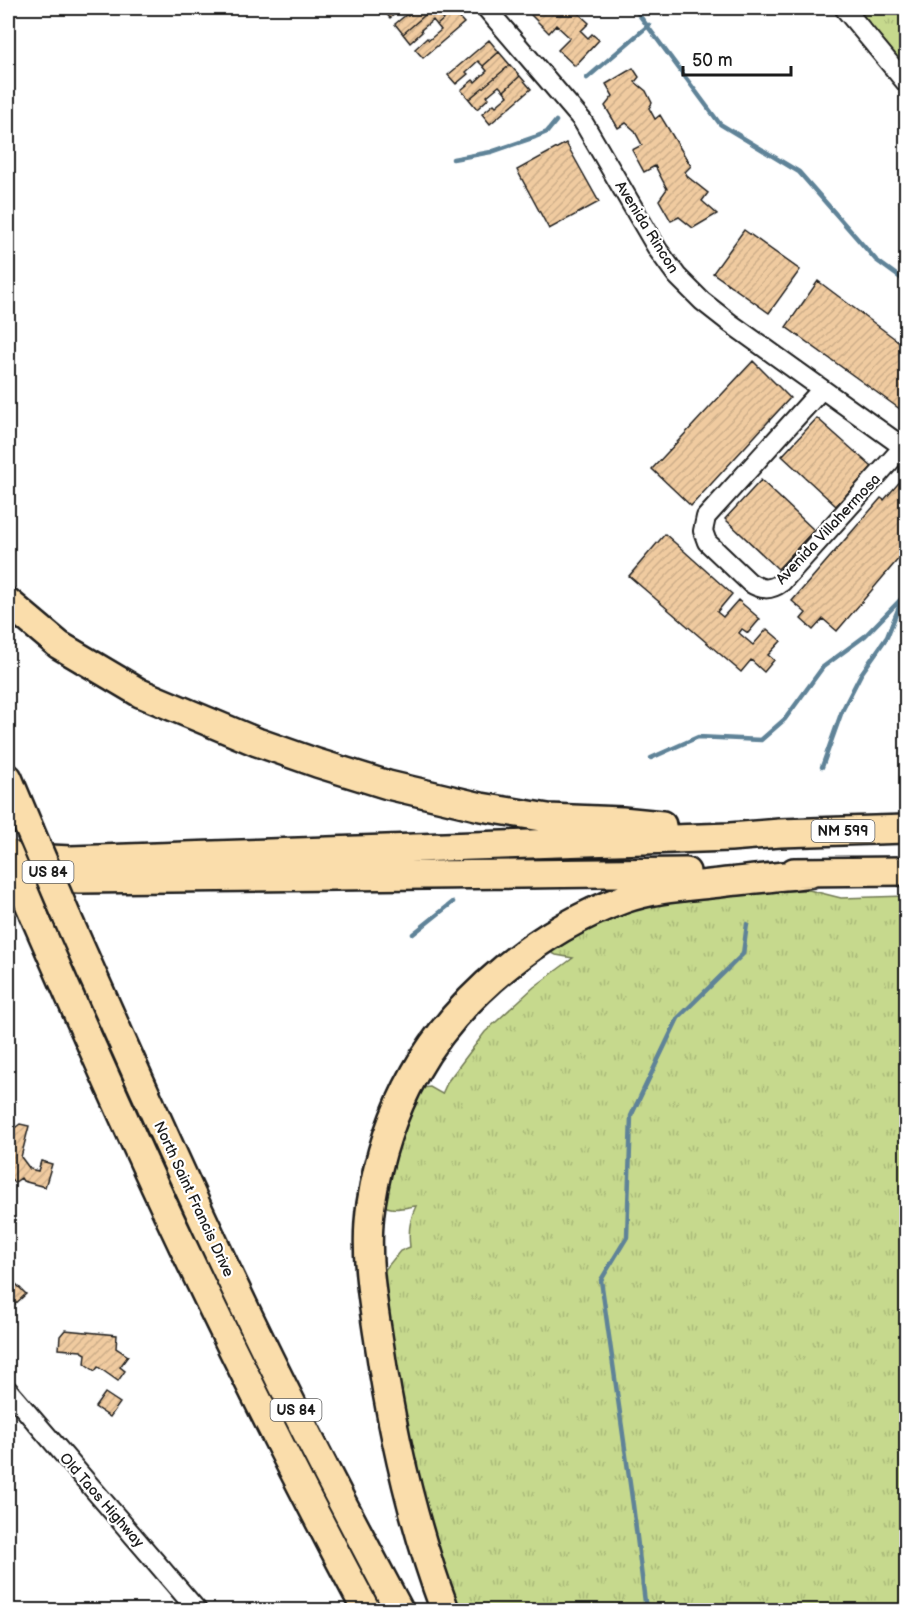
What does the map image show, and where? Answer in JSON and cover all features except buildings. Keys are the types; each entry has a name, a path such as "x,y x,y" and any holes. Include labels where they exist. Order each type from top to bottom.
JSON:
{"highway":[{"path":"8,602 59,645 140,693 257,742 369,780 459,802 548,818 780,832"},
{"name":"North Saint Francis Drive","path":"8,778 163,1134 228,1273 399,1611"},
{"name":"NM 599","path":"780,832 906,829"},
{"path":"8,855 71,860 719,837 780,832"},
{"name":"North Saint Francis Drive","path":"8,855 114,1095 201,1283 366,1611"},
{"path":"8,875 80,879 906,871"},
{"path":"446,1611 419,1528 393,1423 384,1380 370,1271 369,1233 377,1172 384,1144 404,1095 416,1071 444,1030 465,1005 492,978 551,935 590,914 625,899 657,890 812,873"}],"street":[{"name":"Avenida Rincon","path":"486,8 582,120 658,250 677,276 714,312 905,448"},
{"path":"846,8 906,83"},
{"name":"Avenida Villahermosa","path":"822,389 711,511 703,524 706,542 755,587 767,589 782,582 905,448"},
{"name":"Old Taos Highway","path":"8,1390 197,1611"}],"green space":[{"path":"862,8 906,8 906,69 866,23 862,16"},
{"path":"809,890 841,898 906,896 906,1610 457,1610 410,1454 382,1279 384,1271 400,1251 410,1247 410,1226 416,1206 390,1208 383,1204 391,1161 410,1110 422,1088 430,1087 442,1094 448,1081 485,1032 534,987 573,958 556,955 551,950 580,930 636,908 717,893"}],"waterway":[{"path":"634,8 720,124 799,172 876,260 906,282"},
{"path":"587,78 649,25"},
{"path":"453,159 491,152 535,137 547,132 556,121"},
{"path":"651,758 698,737 761,740 785,719 823,667 865,636 906,594"},
{"path":"822,767 842,711 861,674 887,637 901,602"},
{"path":"413,934 453,902"},
{"path":"646,1610 601,1280 627,1237 631,1116 678,1018 743,954 747,924"}]}
